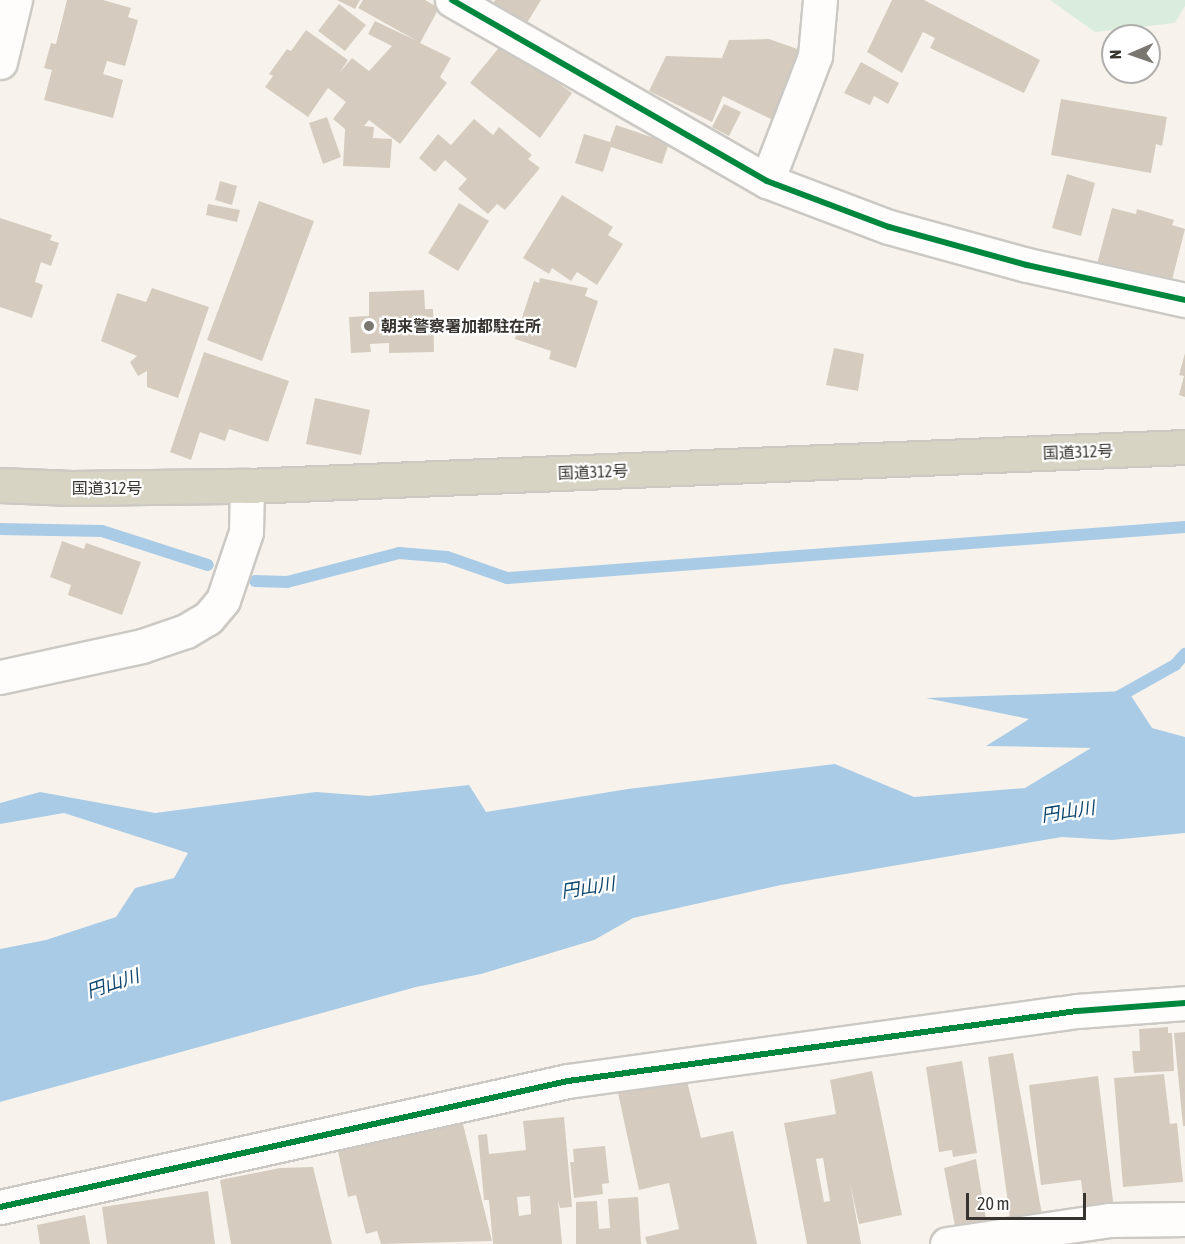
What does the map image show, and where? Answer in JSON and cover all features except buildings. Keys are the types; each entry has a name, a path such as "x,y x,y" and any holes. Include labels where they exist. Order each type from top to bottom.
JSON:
{"highway":[{"name":"国道312号","path":"0,485 71,488 247,486 1185,447"}],"street":[{"path":"0,62 15,0"},
{"path":"452,0 767,181 889,227 1027,265 1184,292"},
{"path":"767,181 815,56 820,0"},
{"path":"0,677 142,646 186,631 207,618 223,600 246,532 247,486"},
{"path":"0,1207 568,1080 1077,1011 1185,1003"},
{"path":"947,1244 1110,1220 1185,1219"}],"green space":[{"path":"1050,0 1185,0 1185,6 1175,23 1101,24 1101,31 1095,32"}],"water":[{"name":"円山川","path":"1128,691 1152,728 1185,737 1185,833 1112,840 1062,837 781,885 633,918 594,940 481,974 416,987 0,1102 0,949 46,940 116,917 135,888 174,878 188,853 64,813 0,824 0,803 40,792 155,813 316,792 369,796 469,785 486,812 628,789 835,764 914,797 1025,788 1091,748 986,746 1029,719 926,698"}],"waterway":[{"path":"255,581 287,582 399,553 447,557 507,578 1185,527"},
{"path":"0,529 102,531 208,565"},
{"path":"1116,698 1175,665 1185,654"}],"cycle path":[{"path":"452,0 767,181 889,227 1027,265 1185,300"},
{"path":"0,1207 568,1081 1077,1011 1185,1003"}],"place":[{"name":"朝来警察署加都駐在所","path":"369,326"}]}
